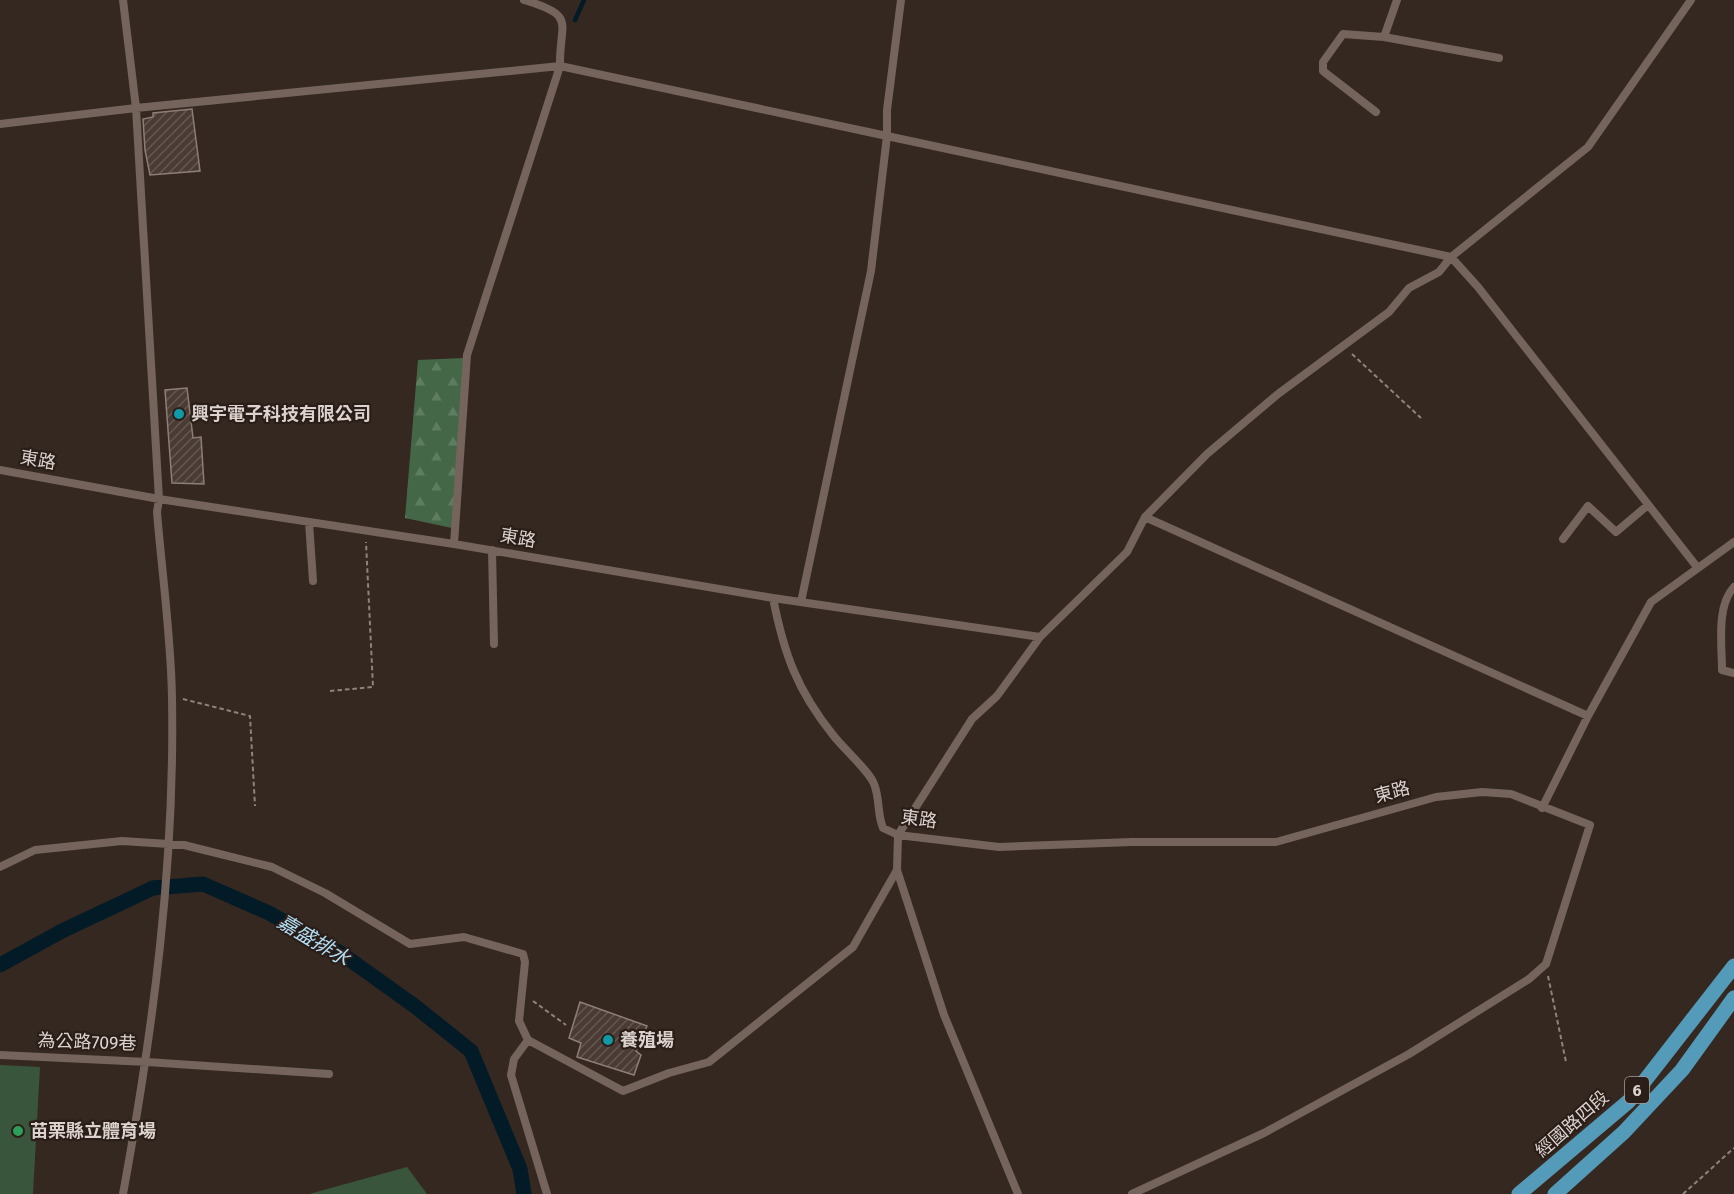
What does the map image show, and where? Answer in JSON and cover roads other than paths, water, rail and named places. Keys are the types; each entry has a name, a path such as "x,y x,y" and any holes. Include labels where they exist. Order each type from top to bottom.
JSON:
{"main road":[{"name":"經國路四段","path":"1519,1194 1629,1101 1734,966"},
{"name":"6","path":"1555,1194 1624,1132 1682,1070 1734,998"}],"lane":[{"path":"123,0 135,108 159,499 157,512 172,697 169,845 147,1062 329,1074"},
{"path":"454,544 466,355 560,66 564,23 558,14 542,5 524,0"},
{"path":"801,602 871,272 887,136 887,110 901,0"},
{"path":"1384,38 1397,0"},
{"path":"1018,1194 944,1015 897,870 898,835 972,719 997,696 1040,637 1126,552 1145,517 1216,447 1278,394 1389,312 1409,288 1439,272 1451,257 1588,147 1691,0"},
{"path":"1376,112 1323,71 1323,62 1343,34 1384,38 1499,58"},
{"path":"0,124 135,108 560,66 1451,257 1478,287 1697,567"},
{"name":"東路","path":"0,470 159,499 492,550 773,598 782,644 803,694 833,736 874,783 878,817 883,828 898,835 999,847 1132,842 1276,842 1436,797 1482,792 1511,794 1590,825 1546,964 1529,979 1409,1054 1264,1133 1132,1194"},
{"path":"1563,539 1588,506 1616,532 1648,505"},
{"path":"1145,517 1588,716"},
{"path":"309,522 313,581"},
{"path":"1542,808 1588,716 1651,602 1734,542"},
{"path":"492,550 494,644"},
{"path":"1734,586 1729,592 1722,622 1722,670 1734,674"},
{"path":"773,598 1040,637"},
{"path":"0,867 35,850 122,841 184,845 272,867 325,893 410,944 464,937 523,954 525,962 523,996 519,1021 528,1040 623,1091 669,1073 709,1062 853,947 897,870"},
{"path":"528,1040 514,1059 511,1075 547,1194"},
{"name":"為公路709巷","path":"0,1055 147,1062 123,1194"}],"waterway":[{"path":"575,20 584,0"},
{"name":"嘉盛排水","path":"0,965 62,931 153,888 203,884 269,913 342,954 416,1007 471,1051 520,1169 524,1194"}],"place":[{"name":"興宇電子科技有限公司","path":"179,414"},
{"name":"養殖場","path":"608,1040"},
{"name":"苗栗縣立體育場","path":"18,1131"}]}
